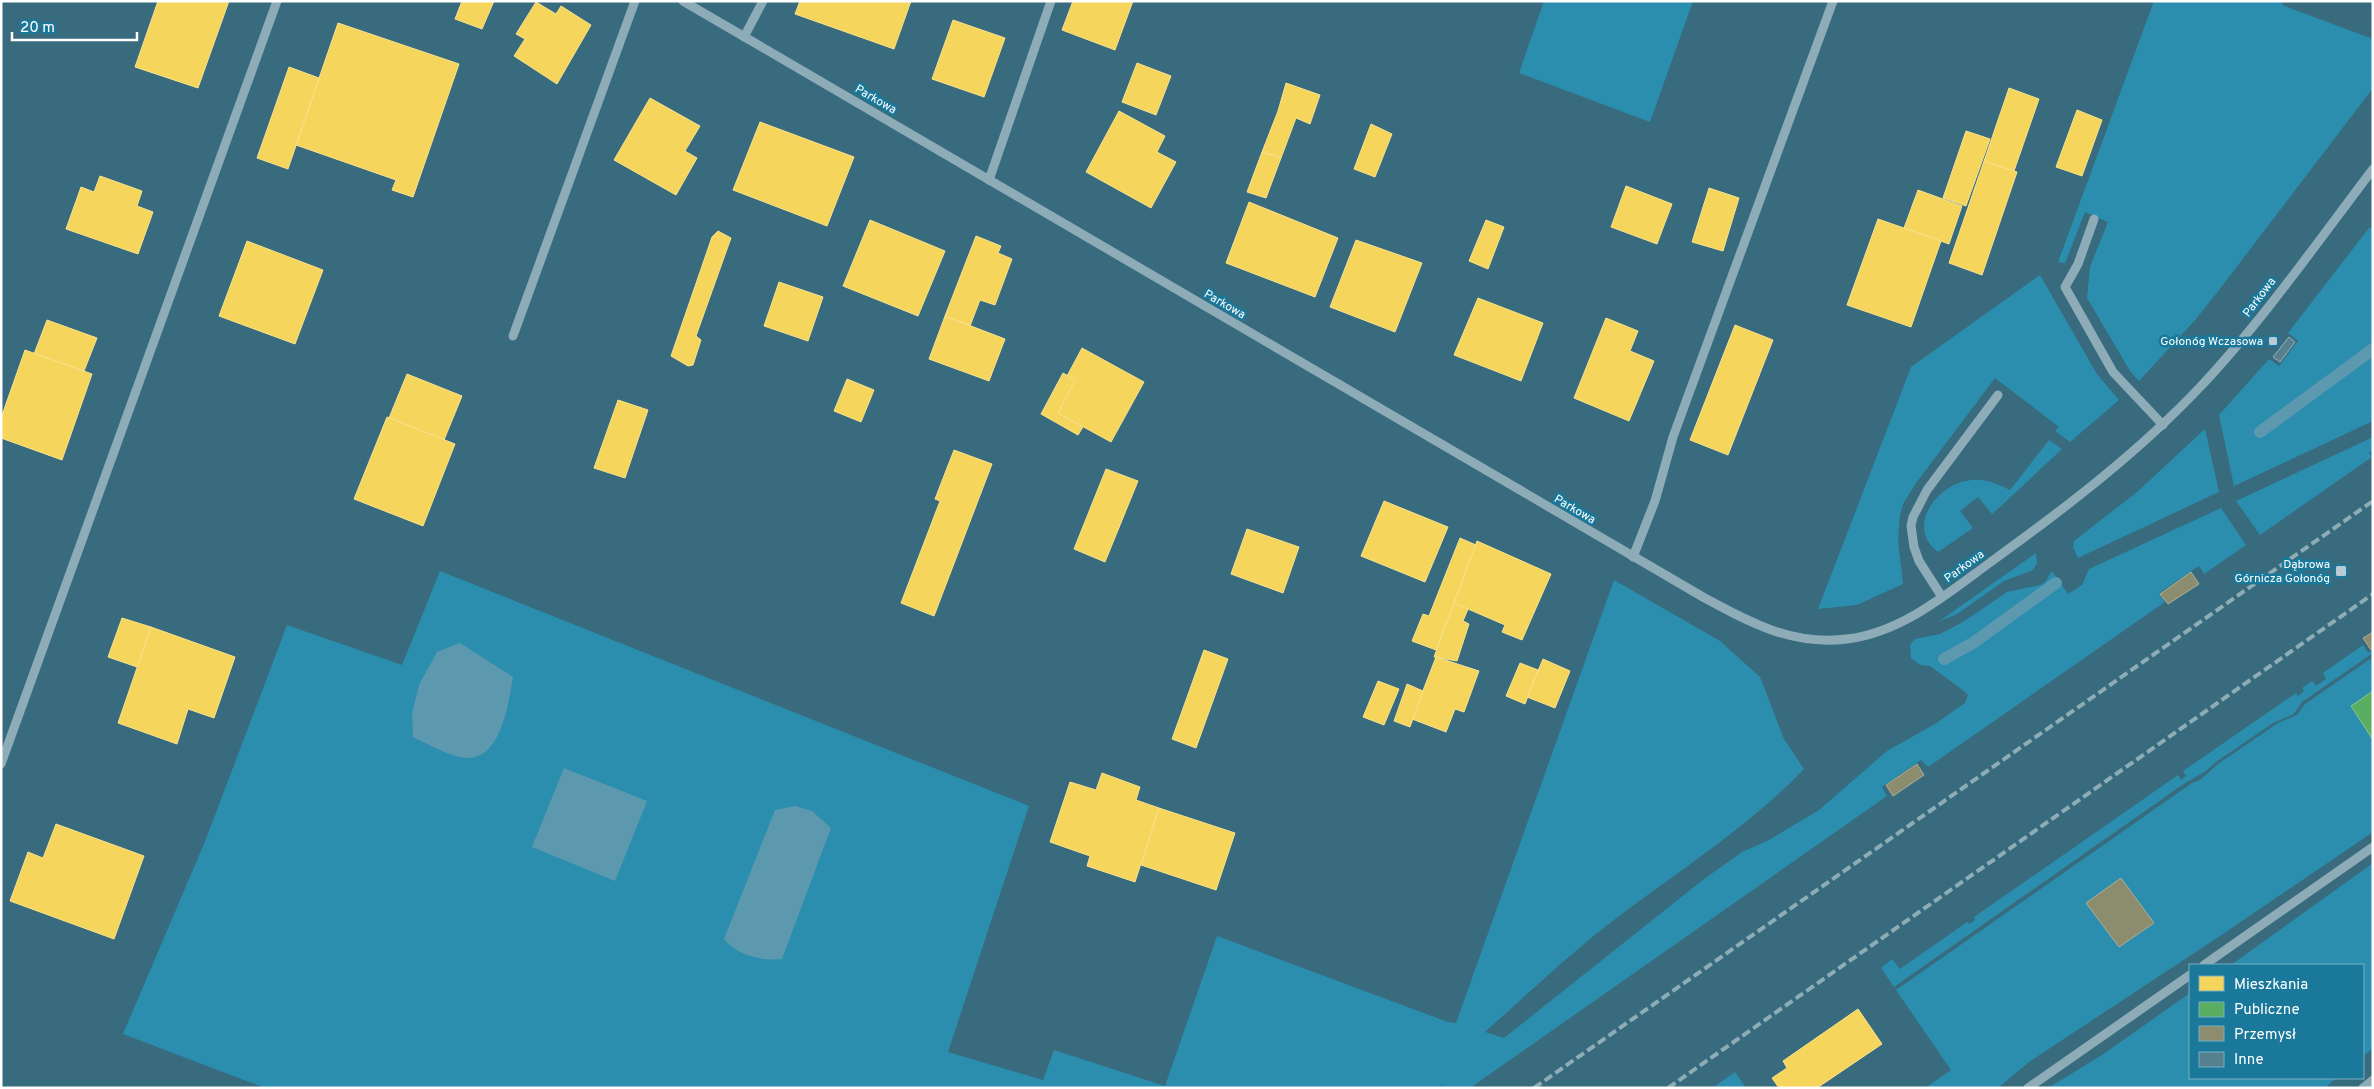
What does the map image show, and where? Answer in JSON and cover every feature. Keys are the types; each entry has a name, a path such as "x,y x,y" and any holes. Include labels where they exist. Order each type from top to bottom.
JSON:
{"street":[{"path":"1,764 277,1"},
{"path":"512,336 635,1"},
{"name":"Parkowa","path":"684,1 1703,598 1764,629 1814,641 1847,639 1879,632 1900,622 1942,597 2122,462 2163,425 2239,344 2373,169"},
{"path":"744,37 764,1"},
{"path":"989,180 1051,1"},
{"path":"1633,557 1656,501 1673,437 1832,1"},
{"path":"2365,179 2373,185"},
{"path":"2094,219 2078,264 2065,287 2113,372 2163,425"},
{"path":"1942,597 1919,560 1914,547 1913,517 1927,490 1998,395"},
{"path":"2205,964 2373,847"},
{"path":"2028,1088 2189,976"},
{"path":"2363,1088 2373,1080"}],"shaded area":[{"path":"1544,1 1693,1 1650,122 1519,73"},
{"path":"2154,1 2283,1 2282,5 2373,39 2373,88 2216,294 2196,319 2139,381 2130,371 2087,298 2090,267 2108,222 2085,212 2065,263 2058,262"},
{"path":"2373,227 2373,421 2234,486 2219,415 2269,359 2279,366 2298,341 2288,333 2369,228"},
{"path":"2040,275 2097,374 2119,400 2070,442 2055,431 2059,427 1995,378 1916,483 1903,504 1898,540 1903,584 1857,605 1818,609 1911,367"},
{"path":"2205,429 2219,492 2078,558 2073,547 2074,541 2137,492"},
{"path":"2373,437 2373,450 2369,453 2372,457 2260,535 2236,501"},
{"path":"2049,440 2062,449 1992,514 1978,497 1960,511 1973,528 1938,552 1929,542 1925,532 1928,510 1935,500 1944,491 1955,485 1972,480 1983,480 2010,490"},
{"path":"2221,508 2246,545 2204,574 2199,566 2159,593 2165,602 1928,767 1921,760 1882,787 1887,796 1470,1088 1440,1088 1445,1083 1438,1088 265,1088 123,1034 206,839 287,625 402,665 440,571 1029,806 948,1052 1043,1080 1054,1050 1165,1086 1217,936 1448,1022 1456,1023 1614,580 1720,641 1760,677 1784,739 1804,769 1781,792 1730,835 1596,934 1485,1032 1504,1038 1704,879 1742,852 1769,840 1819,810 1887,751 1935,724 1965,703 1968,695 1964,691 1930,666 1920,665 1911,658 1910,645 1915,639 1940,634 1963,622 2007,592 2040,585 2045,582 2052,571 2068,594 2082,585 2089,569"},
{"path":"2036,553 2037,563 2033,570 2004,581 1957,614 1938,622"},
{"path":"460,643 513,677 503,723 498,735 484,753 468,758 443,752 413,737 412,713 419,685 437,652"},
{"path":"2363,645 2368,653 2373,650 2373,653 2302,702 2294,714 2273,723 2206,771 2185,783 1894,987 1881,968 1892,959 1900,969 1967,922 1970,924 1975,920 1974,917 2178,775 2181,780 2186,776 2183,771 2296,693 2298,696 2304,691 2302,688 2312,681 2316,686 2326,679 2323,673"},
{"path":"2373,657 2373,691 2351,706 2373,740 2373,832 2029,1062 1998,1088 1925,1088 1951,1070 1896,990 2192,783 2200,780 2218,764 2278,723 2297,715 2305,704","holes":["2121,878 2154,923 2119,947 2087,903"]},
{"path":"564,768 647,801 615,881 532,847"},
{"path":"795,806 812,811 831,828 782,959 750,956 736,950 724,939 775,810"},
{"path":"2373,863 2373,1049 2364,1055 2364,964 2232,964"},
{"path":"2189,994 2189,1079 2335,1079 2325,1088 2048,1088 2102,1055"},
{"path":"1735,1072 1746,1088 1712,1088"}],"building: Mieszkania":[{"path":"158,1 229,1 198,88 135,67"},
{"path":"462,1 494,1 482,29 455,19"},
{"path":"800,1 911,1 894,49 795,14"},
{"path":"1073,1 1133,1 1115,50 1062,30"},
{"path":"536,2 556,14 561,6 591,25 557,84 514,56 525,39 516,34"},
{"path":"953,20 1005,38 984,97 932,79"},
{"path":"338,23 459,64 413,197 392,190 396,180 296,145"},
{"path":"1137,63 1171,76 1156,115 1122,102"},
{"path":"289,67 319,78 288,169 257,158"},
{"path":"1286,83 1320,95 1310,124 1296,118 1281,158 1262,152 1278,111"},
{"path":"2009,88 2039,99 2014,171 1984,161"},
{"path":"650,98 700,126 685,151 697,158 676,195 614,160"},
{"path":"2077,110 2102,120 2082,176 2056,167"},
{"path":"1119,111 1165,136 1157,152 1176,162 1151,208 1086,172"},
{"path":"760,122 854,157 827,226 733,190"},
{"path":"1371,124 1392,134 1375,177 1354,169"},
{"path":"1966,131 1990,139 1966,206 1943,198"},
{"path":"1262,152 1281,158 1266,198 1247,192"},
{"path":"1984,161 2017,172 1982,275 1949,263"},
{"path":"100,176 142,191 137,206 153,212 138,254 66,229 81,187 94,192"},
{"path":"1626,186 1672,204 1657,244 1611,227"},
{"path":"1709,188 1739,198 1723,251 1692,242"},
{"path":"1918,190 1962,206 1949,244 1904,228"},
{"path":"1249,202 1338,238 1315,297 1226,263"},
{"path":"1878,219 1941,241 1911,327 1847,305"},
{"path":"870,220 945,251 918,316 843,286"},
{"path":"1486,220 1504,227 1488,269 1469,261"},
{"path":"718,231 731,238 696,336 701,340 693,365 688,366 671,356 712,237"},
{"path":"976,236 1001,246 998,253 1012,259 995,305 980,300 970,326 945,316"},
{"path":"1356,240 1422,263 1395,332 1330,307"},
{"path":"247,241 323,270 295,344 219,316"},
{"path":"779,282 823,297 808,341 764,326"},
{"path":"1478,298 1543,323 1521,381 1454,355"},
{"path":"945,316 1005,339 989,381 929,359"},
{"path":"1606,318 1638,331 1630,351 1654,361 1629,421 1574,398"},
{"path":"47,320 97,338 84,371 34,354"},
{"path":"1735,325 1773,340 1728,455 1690,440"},
{"path":"1082,348 1144,382 1111,442 1058,413 1075,380 1067,376"},
{"path":"25,350 92,374 62,460 1,438 1,418"},
{"path":"1063,373 1075,380 1058,413 1083,427 1078,435 1041,414"},
{"path":"407,374 462,396 444,440 389,418"},
{"path":"847,379 874,390 861,422 834,411"},
{"path":"618,400 648,410 625,478 594,468"},
{"path":"387,417 455,444 423,526 354,499"},
{"path":"954,450 992,464 934,616 901,603 940,501 935,499"},
{"path":"1106,469 1138,481 1105,562 1074,549"},
{"path":"1384,501 1448,527 1425,582 1361,556"},
{"path":"1247,529 1299,547 1283,593 1231,574"},
{"path":"1460,538 1476,545 1436,650 1412,641 1423,614 1429,616"},
{"path":"1477,541 1551,574 1522,640 1502,632 1505,625 1454,603"},
{"path":"1454,603 1468,609 1463,621 1469,624 1457,661 1434,657"},
{"path":"122,618 151,627 137,667 108,657"},
{"path":"151,627 235,657 214,718 188,709 177,744 118,723"},
{"path":"1204,650 1228,659 1196,748 1172,739"},
{"path":"1436,657 1479,671 1464,712 1455,709 1446,732 1412,719"},
{"path":"1543,659 1570,671 1555,708 1527,697"},
{"path":"1520,663 1538,670 1525,704 1506,696"},
{"path":"1378,681 1399,689 1384,725 1363,717"},
{"path":"1407,684 1423,691 1410,727 1394,721"},
{"path":"1102,773 1140,787 1136,800 1159,808 1135,882 1087,866 1090,856 1050,842 1070,782 1096,790"},
{"path":"1159,808 1235,833 1216,890 1141,865"},
{"path":"56,824 144,856 114,939 10,901 28,852 43,858"},
{"path":"1858,1009 1882,1044 1817,1088 1779,1088 1772,1078 1787,1068 1783,1061"}],"building: Publiczne":[{"path":"2373,691 2373,740 2351,706"}],"building: Przemysł":[{"path":"2191,572 2199,584 2168,604 2160,594"},
{"path":"2373,632 2373,648 2371,650 2363,638"},
{"path":"1917,764 1924,775 1893,796 1886,785"},
{"path":"2121,878 2154,923 2119,947 2086,903"}],"building: Inne":[{"path":"2289,337 2295,342 2280,362 2273,357"}],"waterway":[{"path":"2260,432 2373,349"},
{"path":"1944,659 1973,643 2056,583"}],"railway":[{"path":"1534,1088 2373,501"},
{"path":"1668,1088 2373,594"}],"place":[{"name":"Gołonóg Wczasowa","path":"2273,341"},
{"name":"Dąbrowa Górnicza Gołonóg","path":"2341,571"}]}
